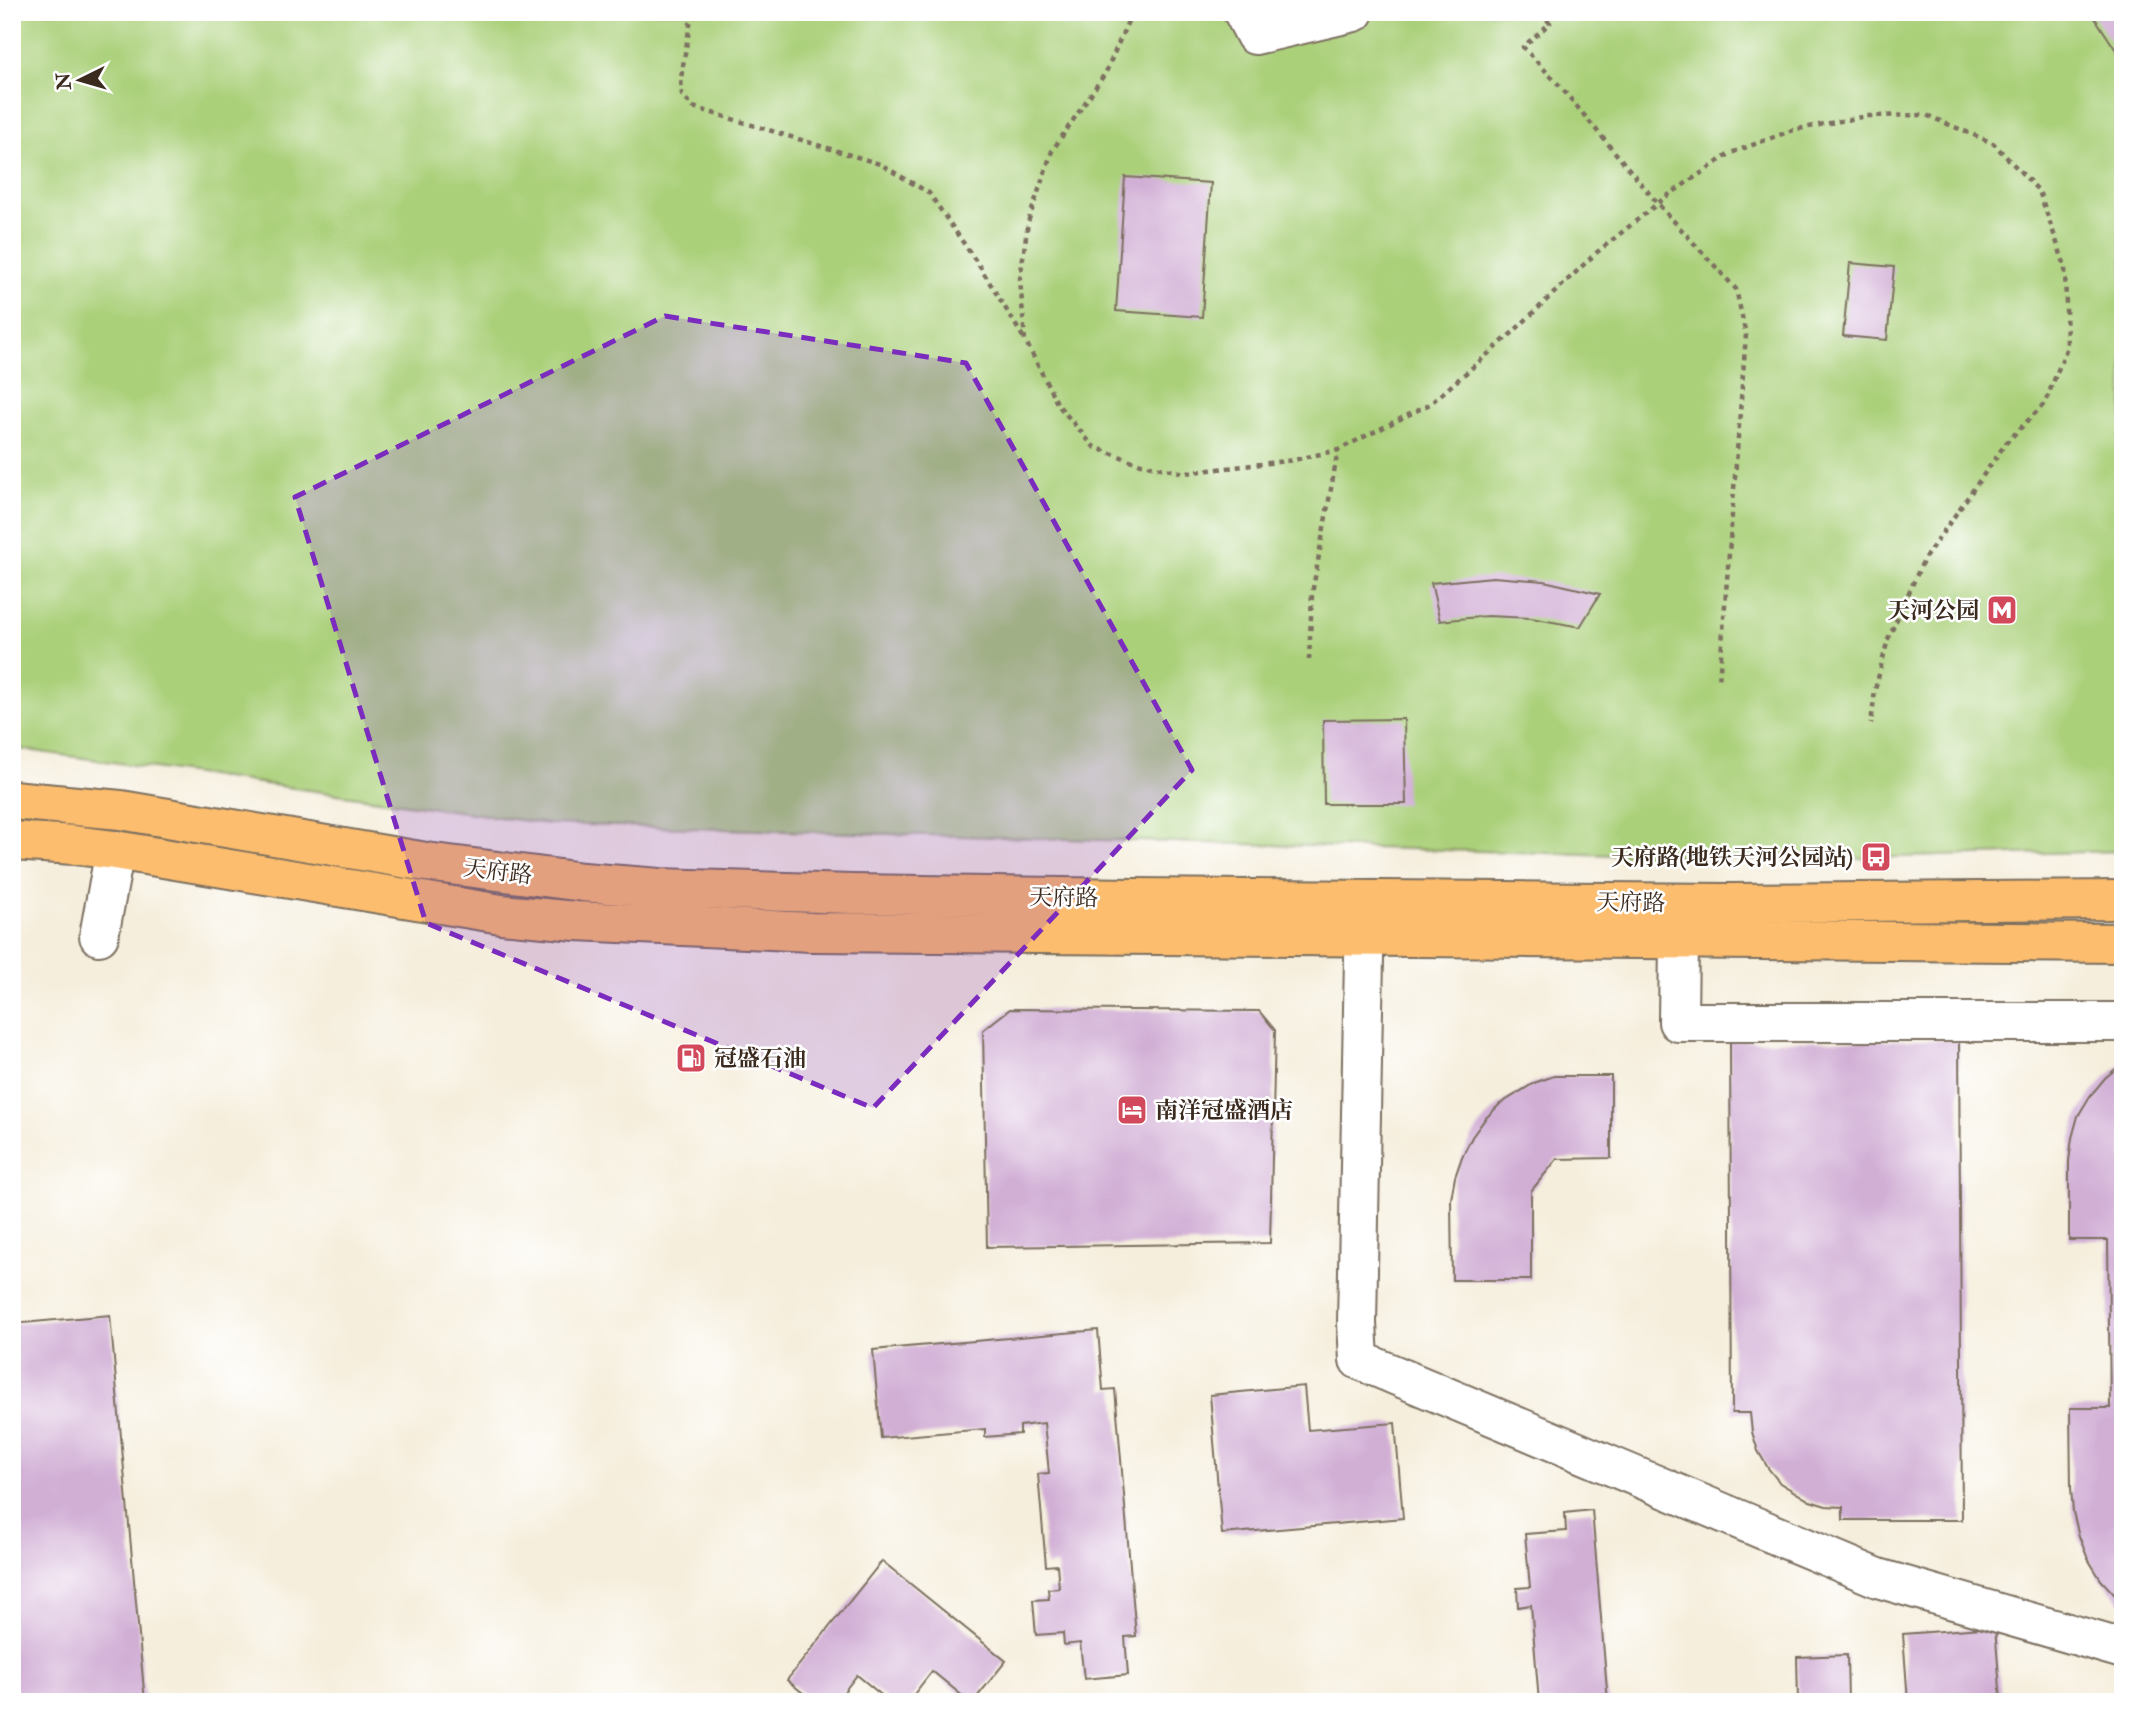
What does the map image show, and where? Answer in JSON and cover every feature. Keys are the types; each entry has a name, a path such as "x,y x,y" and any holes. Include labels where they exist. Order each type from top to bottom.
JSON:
{"main road":[{"name":"天府路","path":"12,800 121,810 426,862 583,882 660,888 853,894 1729,903 2123,900"},
{"name":"天府路","path":"12,841 115,850 423,902 501,914 576,921 811,932 2123,943"}],"street":[{"path":"1243,12 1255,36 1354,12"},
{"path":"99,936 115,850"},
{"path":"1365,899 1357,1322 1359,1360 1878,1578 2123,1649"},
{"path":"1679,940 1678,1022 2123,1022"}],"path":[{"path":"692,12 681,78 682,95 693,107 880,164 929,193 980,267 1025,340 1058,405 1094,447 1141,464 1185,473 1294,460 1338,450 1430,404 1511,334 1596,253 1658,204 1731,153 1793,130 1867,116 1926,115 1993,143 2039,191 2065,266 2067,347 2045,403 2007,443 1924,559 1888,639 1875,690 1871,724"},
{"path":"1025,340 1020,279 1028,222 1052,151 1106,72 1132,12"},
{"path":"1540,12 1550,23 1523,47 1559,85 1658,204 1737,289 1745,335 1719,682"},
{"path":"1309,660 1312,594 1338,450"}],"highlighted area":[{"path":"665,316 966,363 1192,770 873,1108 426,923 295,497"}],"green space":[{"name":"天河公园","path":"12,12 2123,12 2123,851 1789,860 548,824 12,748"}],"building":[{"path":"2091,12 2123,12 2123,61"},
{"path":"1125,177 1211,183 1202,317 1116,311"},
{"path":"1850,263 1894,267 1887,340 1843,336"},
{"path":"1493,577 1544,581 1600,594 1580,627 1531,618 1487,616 1440,621 1431,583"},
{"path":"1404,719 1406,804 1324,804 1323,720"},
{"path":"1010,1009 1259,1011 1275,1030 1270,1243 987,1247 983,1030"},
{"path":"1959,1040 1962,1520 1843,1520 1843,1507 1810,1501 1780,1483 1758,1451 1750,1413 1732,1413 1730,1041"},
{"path":"2123,1063 2123,1604 2101,1580 2088,1559 2073,1512 2070,1408 2110,1408 2108,1240 2069,1240 2069,1161 2078,1116 2105,1078"},
{"path":"1554,1076 1611,1076 1611,1158 1557,1159 1531,1191 1531,1280 1452,1280 1451,1199 1455,1177 1472,1137 1500,1104 1534,1083"},
{"path":"110,1315 145,1702 12,1702 12,1324"},
{"path":"1098,1330 1103,1390 1115,1389 1136,1636 1125,1637 1128,1675 1084,1679 1080,1643 1064,1645 1063,1633 1036,1635 1033,1600 1049,1599 1048,1589 1059,1588 1057,1565 1046,1566 1038,1474 1049,1473 1044,1423 1020,1426 1020,1434 985,1437 985,1429 881,1438 873,1350"},
{"path":"1304,1386 1308,1430 1395,1423 1403,1518 1222,1534 1210,1395"},
{"path":"1592,1510 1608,1702 1539,1702 1531,1605 1518,1607 1517,1588 1530,1587 1525,1534 1566,1531 1565,1513"},
{"path":"882,1561 1006,1661 973,1702 932,1671 908,1702 890,1702 857,1675 836,1702 814,1702 787,1680"},
{"path":"1995,1627 2001,1702 1908,1702 1903,1634"},
{"path":"1847,1655 1848,1702 1798,1702 1797,1657"}],"place":[{"name":"天河公园","path":"2002,610"},
{"name":"天府路(地铁天河公园站)","path":"1876,857"},
{"name":"冠盛石油","path":"691,1058"},
{"name":"南洋冠盛酒店","path":"1132,1110"}]}
